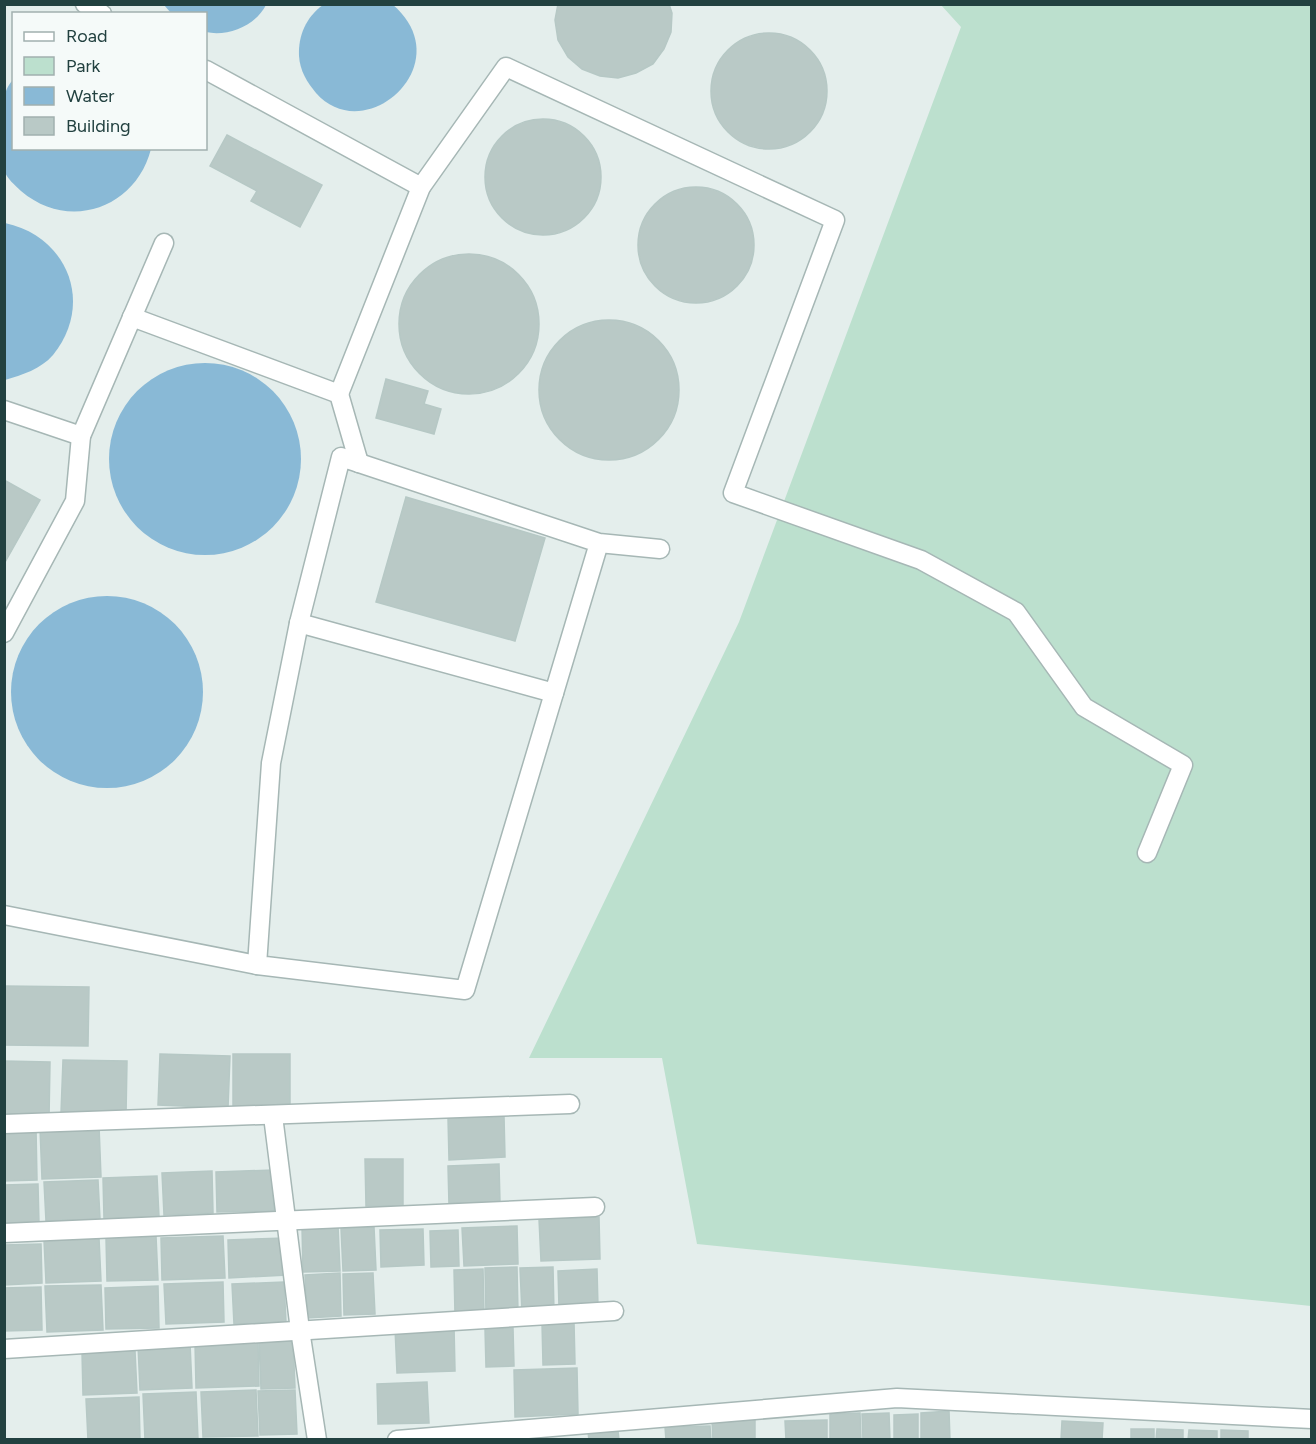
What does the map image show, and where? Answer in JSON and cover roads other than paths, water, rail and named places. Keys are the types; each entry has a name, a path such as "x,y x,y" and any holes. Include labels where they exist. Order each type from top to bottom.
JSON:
{"street":[{"path":"85,4 99,12"},
{"path":"359,463 339,394 421,187 506,67 835,220 733,493 921,560 1016,612 1084,707 1184,765 1147,854"},
{"path":"207,71 421,187"},
{"path":"4,633 75,501 81,436 164,243"},
{"path":"132,317 339,394"},
{"path":"4,410 81,436"},
{"path":"257,965 271,763 298,623 341,457 598,543 660,549"},
{"path":"4,915 257,965 465,990 598,543"},
{"path":"298,623 554,693"},
{"path":"4,1124 570,1104"},
{"path":"273,1116 300,1330 317,1440"},
{"path":"4,1233 595,1207"},
{"path":"4,1349 614,1311"},
{"path":"397,1440 897,1398 1311,1419"}],"water":[{"path":"392,4 411,27 417,51 412,73 399,92 380,105 358,111 336,108 316,93 302,71 299,56 304,28 312,15 323,5"},
{"path":"164,5 266,5 248,24 223,33 207,32 207,12 170,12"},
{"path":"12,81 12,150 151,150 143,169 131,186 116,199 98,208 79,211 59,210 40,203 21,191 11,182 3,165 4,100"},
{"path":"5,223 27,230 45,242 59,257 68,274 73,294 72,314 66,335 53,355 37,368 5,380"},
{"path":"205,363 242,370 273,391 294,422 301,459 294,496 273,527 242,548 205,555 168,548 137,527 116,496 109,459 116,422 137,391 168,370"},
{"path":"107,596 135,600 160,612 175,624 187,639 199,664 203,692 199,720 187,745 175,760 160,772 135,784 107,788 79,784 54,772 39,760 27,745 15,720 11,692 15,664 27,639 39,624 54,612 79,600"}]}
